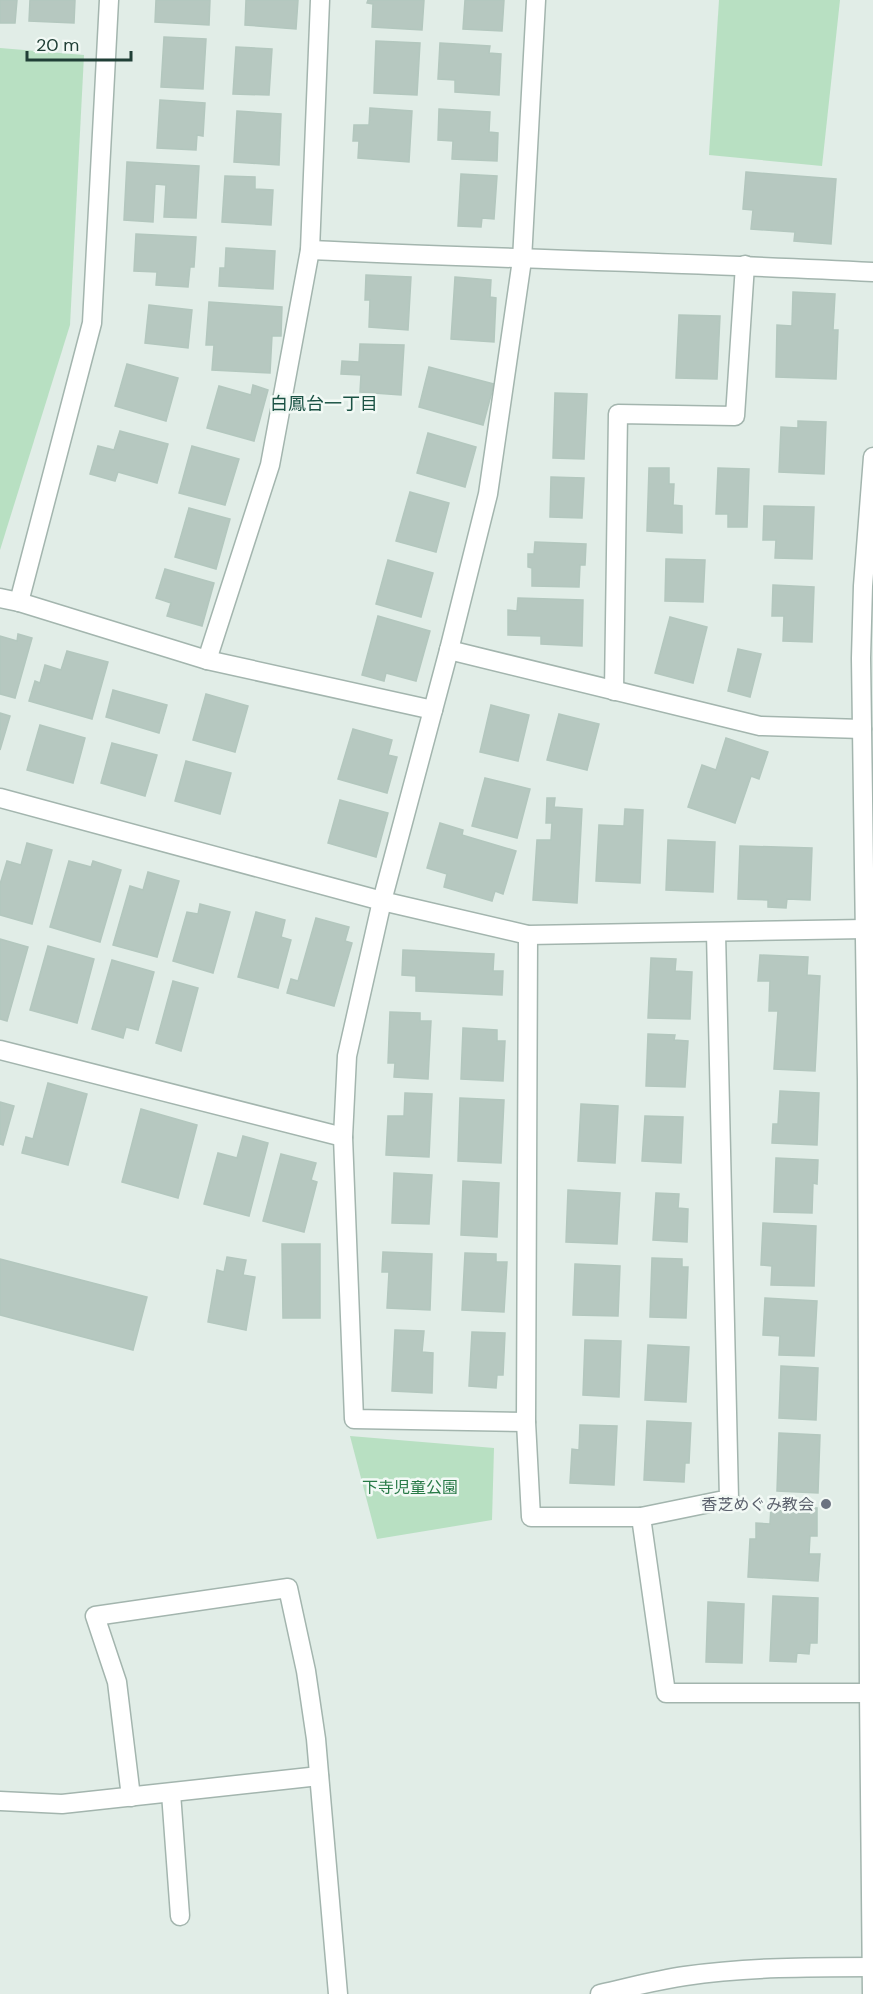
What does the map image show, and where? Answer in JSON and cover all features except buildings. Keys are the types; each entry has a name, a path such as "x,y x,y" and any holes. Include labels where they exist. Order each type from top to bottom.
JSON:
{"street":[{"path":"19,602 92,323 109,0"},
{"path":"207,660 270,465 310,250 320,0"},
{"path":"526,1422 354,1419 343,1137 347,1056 382,901 449,651 488,494 522,260 536,0"},
{"path":"310,250 522,260 745,265 873,272"},
{"path":"614,691 618,414 735,416 745,265"},
{"path":"872,1994 870,1079 862,729 867,658 863,586 873,457"},
{"path":"0,598 207,660 433,710"},
{"path":"449,651 760,726 862,729"},
{"path":"0,798 382,901 528,935 865,929"},
{"path":"528,935 526,1422 531,1517 641,1517 729,1499 716,933"},
{"path":"0,1050 343,1137"},
{"path":"641,1517 666,1693 871,1693"},
{"path":"131,1797 117,1683 95,1616 288,1588 306,1671 319,1776 338,1994"},
{"path":"0,1801 62,1804 319,1776"},
{"path":"171,1792 180,1916"},
{"path":"600,1994 683,1976 737,1970 872,1967"}],"green space":[{"path":"719,0 840,0 822,166 709,155"},
{"path":"0,48 84,55 70,325 0,550"},
{"name":"下寺児童公園","path":"350,1436 494,1448 492,1520 377,1539"}],"place":[{"name":"香芝めぐみ教会","path":"826,1504"}],"district":[{"name":"白鳳台一丁目","path":"324,404"}]}
